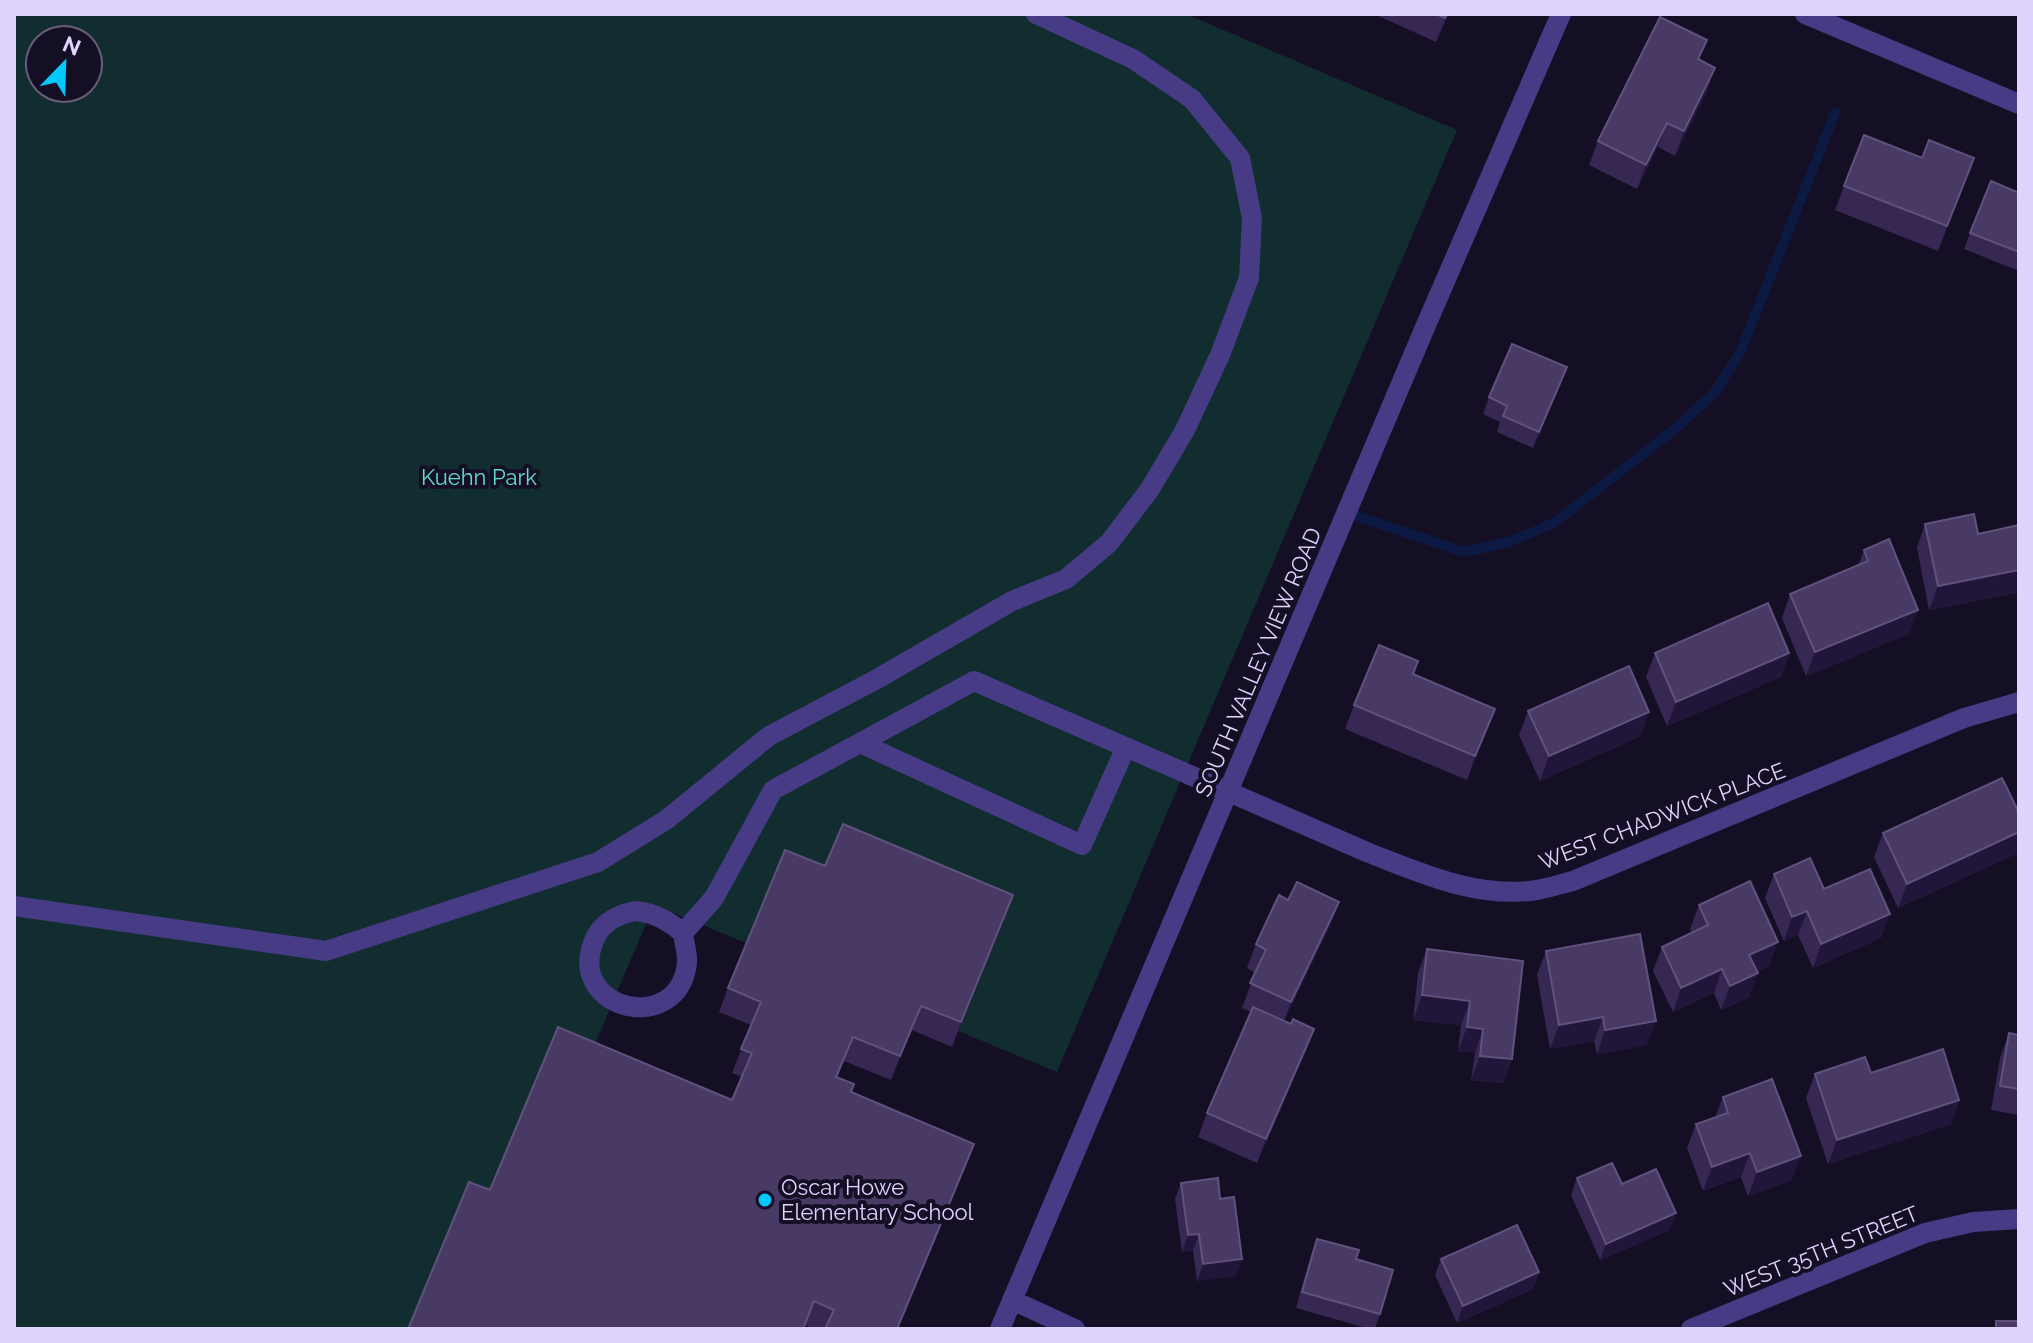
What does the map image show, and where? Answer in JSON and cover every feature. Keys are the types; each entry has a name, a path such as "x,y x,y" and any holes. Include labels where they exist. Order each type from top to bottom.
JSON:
{"street":[{"path":"14,906 326,951 583,867 598,862 666,820 769,736 877,679 1012,601 1066,579 1109,543 1150,489 1171,454 1220,355 1249,278 1252,218 1240,158 1192,99 1133,59 1036,14"},
{"name":"SOUTH VALLEY VIEW ROAD","path":"1000,1329 1561,14"},
{"path":"1805,14 2019,104"},
{"name":"WEST CHADWICK PLACE","path":"860,743 974,681 1434,878 1468,887 1507,892 1537,890 1573,881 1964,718 2019,702"},
{"path":"683,933 651,912 619,914 605,923 590,951 590,967 595,982 605,995 618,1004 634,1008 650,1007 665,1001 677,990 684,976 687,960 683,933 714,898 773,790 860,743 1082,845 1126,747"},
{"name":"WEST 35TH STREET","path":"1691,1329 1925,1233 1973,1222 2019,1219"},
{"path":"1012,1300 1075,1329"}],"green space":[{"name":"Kuehn Park","path":"14,14 1186,14 1457,130 1057,1072 654,905 474,1329 14,1329"}],"building":[{"path":"1660,17 1707,40 1698,59 1715,68 1684,131 1667,123 1646,165 1598,141"},
{"path":"1864,135 1922,158 1929,140 1974,158 1947,226 1844,186"},
{"path":"1991,181 2019,193 2019,252 1970,233"},
{"path":"1512,344 1567,367 1539,432 1503,416 1507,406 1489,397"},
{"path":"1974,514 1978,534 2019,525 2019,570 1938,586 1925,524"},
{"path":"1889,539 1918,610 1815,652 1790,594 1868,561 1864,550"},
{"path":"1768,603 1789,653 1676,702 1655,653"},
{"path":"1379,645 1418,661 1413,674 1495,709 1475,756 1354,705"},
{"path":"1629,666 1649,712 1549,756 1528,711"},
{"path":"2002,778 2019,813 2019,832 1907,884 1883,833"},
{"name":"Oscar Howe Elementary School","path":"843,824 1013,895 961,1022 921,1006 900,1056 853,1037 836,1077 854,1084 851,1092 974,1144 897,1329 825,1329 834,1310 814,1301 803,1329 408,1329 469,1182 490,1190 558,1027 732,1100 752,1053 741,1049 761,1002 728,988 785,850 825,866"},
{"path":"1810,858 1824,889 1870,869 1890,914 1821,944 1807,911 1792,917 1774,874"},
{"path":"1750,881 1778,942 1749,955 1758,973 1730,986 1722,969 1681,988 1662,947 1708,925 1699,905"},
{"path":"1297,882 1339,902 1291,1002 1250,983 1266,950 1256,944 1279,895 1288,900"},
{"path":"1640,934 1656,1021 1605,1030 1603,1017 1559,1025 1546,951"},
{"path":"1427,949 1523,961 1512,1059 1480,1056 1483,1029 1467,1027 1470,1001 1422,995"},
{"path":"1253,1007 1291,1024 1293,1019 1314,1029 1266,1139 1207,1113"},
{"path":"2009,1033 2019,1035 2019,1089 2000,1086"},
{"path":"1943,1049 1959,1100 1837,1140 1815,1074 1865,1057 1871,1073"},
{"path":"1772,1079 1801,1156 1757,1172 1750,1153 1712,1167 1696,1124 1728,1113 1723,1097"},
{"path":"1612,1163 1622,1184 1656,1169 1676,1213 1606,1244 1577,1178"},
{"path":"1218,1178 1220,1199 1234,1197 1242,1259 1203,1264 1199,1234 1188,1235 1181,1183"},
{"path":"1517,1225 1539,1272 1463,1306 1441,1259"},
{"path":"1317,1239 1359,1250 1356,1259 1393,1270 1380,1314 1302,1292"},
{"path":"1996,1321 2019,1321 2019,1329 1996,1329"}],"waterway":[{"path":"1347,513 1464,552 1509,542 1554,523 1675,429 1714,393 1740,353 1835,113"}],"place":[{"name":"Oscar Howe Elementary School","path":"765,1200"}]}
